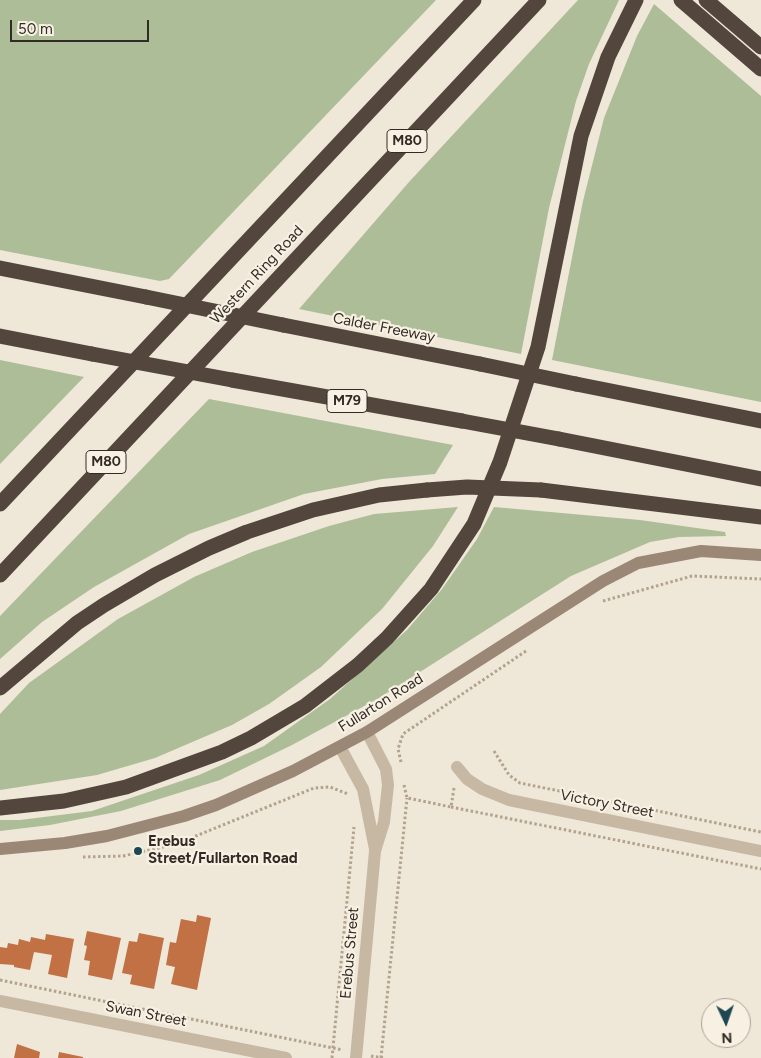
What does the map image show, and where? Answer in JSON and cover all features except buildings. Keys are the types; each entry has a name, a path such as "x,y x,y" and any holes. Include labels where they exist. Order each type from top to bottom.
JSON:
{"highway":[{"name":"Western Ring Road","path":"0,504 474,0"},
{"name":"Western Ring Road","path":"0,575 539,0"},
{"path":"0,808 64,801 126,787 222,752 251,738 305,706 358,666 387,638 431,589 474,524 513,424 538,347 581,136 608,57 636,0"},
{"path":"681,0 761,69"},
{"path":"706,0 761,46"},
{"name":"Calder Freeway","path":"0,268 761,421"},
{"name":"M79","path":"0,336 559,439 761,479"},
{"path":"0,688 77,623 155,575 209,548 248,532 313,510 379,495 428,490 485,488 541,490 761,517"}],"main road":[{"name":"Fullarton Road","path":"0,849 66,843 107,836 184,816 275,779 340,748 368,732 603,581 638,563 701,551 761,555"}],"street":[{"name":"Erebus Street","path":"356,1055 376,851 384,822 388,785 386,769 368,732"},
{"name":"Erebus Street","path":"340,748 359,780 366,800 376,851"},
{"name":"Victory Street","path":"457,767 467,780 482,790 509,800 761,851"},
{"name":"Swan Street","path":"0,1001 286,1058"}],"path":[{"path":"600,602 692,576 761,578"},
{"path":"402,771 398,749 403,734 530,648"},
{"path":"494,751 509,775 520,784 761,832"},
{"path":"386,769 401,762"},
{"path":"451,807 457,767"},
{"path":"348,794 359,780"},
{"path":"0,980 333,1047 356,1055 382,1058 407,798 403,780"},
{"path":"74,858 123,856 176,844 314,788 330,787 348,794 354,801"},
{"path":"407,798 761,869"},
{"path":"332,1058 354,821"}],"green space":[{"path":"0,0 436,0 169,279 160,281 0,250"},
{"path":"578,0 619,0 589,64 576,101 549,208 521,354 299,309 409,182"},
{"path":"654,4 761,96 761,402 552,360 583,201 604,118 637,36"},
{"path":"0,360 84,377 0,464"},
{"path":"209,399 453,445 435,474 382,479 304,494 189,534 94,587 42,622 0,659 0,616"},
{"path":"458,507 433,546 382,609 321,667 269,704 232,725 155,758 97,775 0,790 0,714 29,683 118,619 194,577 252,552 329,526 374,514"},
{"path":"494,507 640,520 725,532 726,536 679,537 650,542 571,576 379,698 292,745 220,780 121,811 50,825 0,831 0,820 20,820 92,811 199,775 264,746 330,699 407,630 442,589 477,539"}],"place":[{"name":"Erebus Street/Fullarton Road","path":"138,851"}]}
